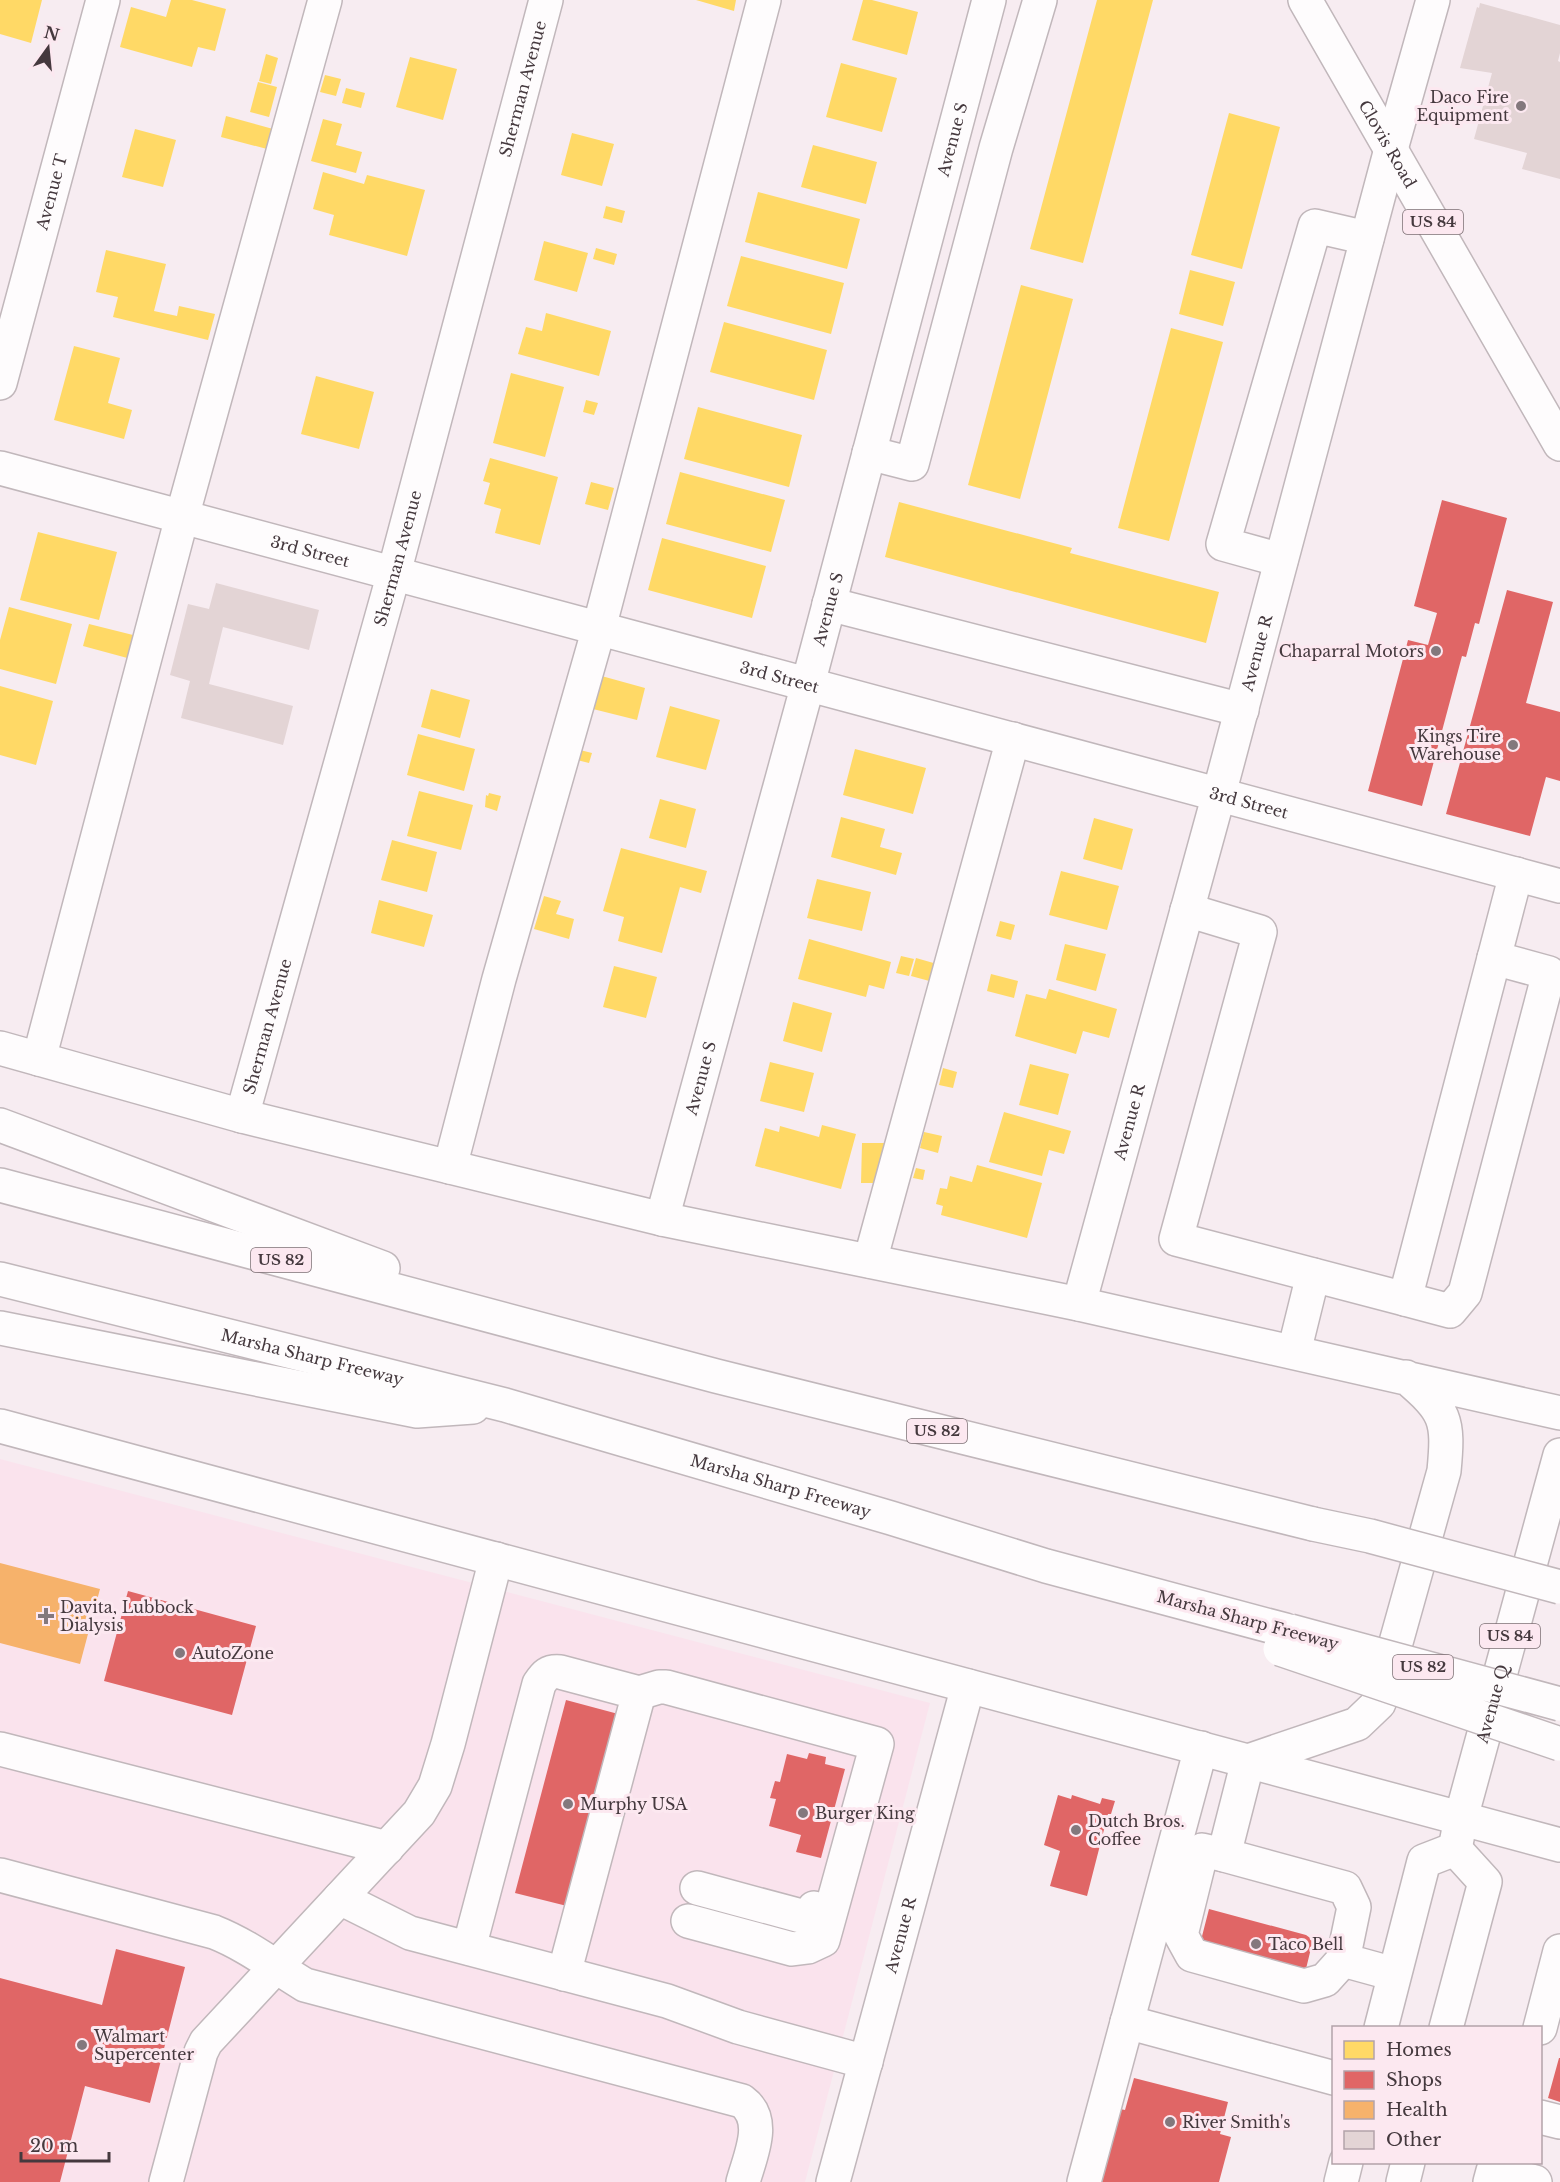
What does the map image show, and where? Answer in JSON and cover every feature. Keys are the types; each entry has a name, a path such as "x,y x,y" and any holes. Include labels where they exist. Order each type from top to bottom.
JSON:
{"main road":[{"name":"Avenue T","path":"0,383 103,0"},
{"path":"39,1059 182,517 324,0"},
{"name":"Sherman Avenue","path":"242,1116 394,573 546,0"},
{"path":"450,1167 499,980 598,628 764,0"},
{"name":"Avenue S","path":"662,1219 808,684 989,0"},
{"path":"869,453 912,464 996,148 1040,0"},
{"name":"Clovis Road","path":"1305,0 1560,444"},
{"name":"Avenue R","path":"1079,1304 1433,0"},
{"path":"1281,560 1223,544 1315,226 1367,238"},
{"name":"3rd Street","path":"0,468 1560,886"},
{"path":"829,604 1242,710"},
{"path":"870,1261 1013,739"},
{"path":"1405,1299 1516,874"},
{"path":"1187,910 1260,932 1176,1239 1450,1311 1465,1293 1549,973 1494,958"},
{"path":"0,1048 242,1116 662,1219 1079,1304 1560,1413"},
{"path":"0,1125 561,1335"},
{"name":"US 82","path":"0,1185 716,1376 1370,1536 1560,1587"},
{"path":"1294,1352 1313,1275"},
{"name":"Marsha Sharp Freeway","path":"0,1279 505,1405 891,1518 1283,1640 1560,1704"},
{"path":"0,1328 417,1411 505,1405"},
{"path":"1248,1761 1357,1724 1379,1703 1444,1471 1446,1446 1444,1418 1431,1398 1406,1377"},
{"path":"0,1426 1248,1761 1458,1833 1560,1845"},
{"name":"Avenue Q","path":"1458,1833 1560,1455"},
{"path":"1370,1536 1560,1568"},
{"path":"166,2182 201,2052 219,2026 419,1813 435,1786 496,1559"},
{"path":"1283,1640 1560,1744"},
{"path":"469,1948 539,1684 545,1674 560,1672 639,1693 666,1687 844,1735 877,1744 823,1940 808,1947 792,1949 692,1906 809,1915 814,1908 857,1756 856,1748 844,1735"},
{"name":"Avenue R","path":"833,2182 968,1686"},
{"path":"564,1974 639,1693"},
{"path":"1084,2182 1201,1748"},
{"path":"0,1749 387,1848"},
{"path":"1213,1853 1345,1888 1354,1907 1342,1960 1325,1980 1305,1986 1192,1955 1181,1935 1248,1761"},
{"path":"1381,2026 1424,1861 1458,1833"},
{"path":"1447,2026 1485,1882 1458,1833"},
{"path":"0,1875 214,1932 244,1946 305,1985 742,2101 750,2106 757,2127 744,2181"},
{"path":"340,1898 411,1933 667,2001 738,2027 866,2062"},
{"path":"1541,2026 1560,1951"},
{"path":"1342,1960 1394,1974"},
{"path":"1127,2022 1332,2077"},
{"path":"1542,2118 1560,2122"},
{"path":"1341,2182 1346,2164"},
{"path":"1403,2182 1408,2164"},
{"path":"1490,2182 1493,2171 1535,2182"}],"shaded area":[{"path":"0,1459 930,1703 805,2182 0,2182"}],"building: Homes":[{"path":"0,0 42,0 31,43 0,34"},
{"path":"171,0 192,0 226,9 215,51 198,47 192,67 120,47 131,7 166,17"},
{"path":"696,0 736,0 734,11"},
{"path":"863,0 872,0 918,12 907,55 852,40"},
{"path":"1097,0 1153,0 1083,263 1030,249"},
{"path":"266,54 278,58 271,84 259,81"},
{"path":"410,57 457,69 443,120 396,107"},
{"path":"841,63 897,78 882,132 826,117"},
{"path":"325,75 341,79 336,96 320,92"},
{"path":"258,82 277,87 269,117 250,112"},
{"path":"346,88 365,93 361,108 342,103"},
{"path":"1229,113 1280,127 1242,269 1191,255"},
{"path":"226,116 273,129 267,149 221,137"},
{"path":"323,119 342,124 336,145 362,152 356,173 311,161"},
{"path":"135,129 176,140 163,187 122,177"},
{"path":"572,133 614,144 602,186 561,175"},
{"path":"813,145 877,162 866,204 801,187"},
{"path":"323,172 364,184 367,175 425,190 407,256 329,235 334,215 313,209"},
{"path":"758,192 860,219 847,269 745,242"},
{"path":"606,206 625,211 622,223 603,218"},
{"path":"544,241 588,253 577,292 534,280"},
{"path":"596,248 617,254 614,265 593,259"},
{"path":"106,250 166,264 154,311 177,316 179,306 215,314 208,340 113,317 118,297 96,292"},
{"path":"741,256 844,283 831,334 727,306"},
{"path":"1190,270 1235,282 1223,326 1179,314"},
{"path":"1021,285 1073,299 1020,499 968,485"},
{"path":"546,313 611,331 599,376 518,354 526,327 542,331"},
{"path":"724,322 827,350 814,400 710,372"},
{"path":"1171,328 1223,342 1169,541 1118,528"},
{"path":"74,346 120,358 108,403 132,410 124,439 54,420"},
{"path":"511,373 564,387 545,457 493,443"},
{"path":"316,376 374,392 359,449 301,434"},
{"path":"586,400 598,403 594,415 583,412"},
{"path":"698,407 802,435 789,487 684,459"},
{"path":"490,458 558,477 540,545 495,533 501,509 484,504 490,483 483,481"},
{"path":"680,472 785,500 771,552 666,524"},
{"path":"591,482 614,488 608,510 585,504"},
{"path":"899,502 1072,548 1070,553 1219,592 1206,643 885,557"},
{"path":"38,532 117,552 99,620 20,600"},
{"path":"662,538 766,566 752,618 648,590"},
{"path":"9,607 72,624 56,684 0,669 0,640"},
{"path":"89,624 137,636 131,659 83,646"},
{"path":"598,675 645,688 637,720 589,708"},
{"path":"0,686 53,701 36,765 0,755"},
{"path":"431,689 470,700 460,738 421,727"},
{"path":"670,706 720,720 706,770 656,757"},
{"path":"418,734 475,749 464,791 407,775"},
{"path":"855,749 926,768 913,814 843,795"},
{"path":"580,750 592,753 589,763 577,760"},
{"path":"419,791 473,805 461,850 407,836"},
{"path":"489,793 501,796 497,811 485,807 486,795 488,796"},
{"path":"660,799 696,809 686,848 649,838"},
{"path":"841,817 885,829 880,847 902,853 896,875 831,857"},
{"path":"1094,818 1133,829 1122,870 1083,859"},
{"path":"392,840 437,852 427,892 381,880"},
{"path":"621,848 707,871 701,893 680,887 662,953 618,941 624,917 603,911"},
{"path":"1061,871 1119,886 1107,930 1049,915"},
{"path":"817,879 871,892 862,931 807,918"},
{"path":"544,896 561,901 556,914 574,919 569,939 534,929"},
{"path":"379,900 433,915 424,947 371,933"},
{"path":"1000,921 1015,925 1011,940 996,936"},
{"path":"809,939 891,962 884,989 869,985 866,997 798,979"},
{"path":"1065,944 1106,954 1096,991 1056,980"},
{"path":"901,956 914,959 909,976 896,973"},
{"path":"916,958 937,964 933,982 911,976"},
{"path":"614,966 657,977 646,1018 603,1007"},
{"path":"991,974 1018,981 1014,998 987,991"},
{"path":"1049,989 1117,1009 1109,1038 1083,1031 1076,1054 1015,1036 1026,994 1046,999"},
{"path":"793,1002 832,1013 822,1052 783,1041"},
{"path":"770,1062 814,1073 804,1112 760,1101"},
{"path":"1030,1064 1069,1074 1058,1115 1019,1105"},
{"path":"943,1068 957,1072 953,1088 939,1085"},
{"path":"1004,1112 1071,1131 1064,1154 1049,1150 1042,1176 989,1162"},
{"path":"822,1125 856,1134 841,1189 755,1166 765,1128 779,1132 780,1126 819,1137"},
{"path":"924,1132 942,1136 938,1153 920,1148"},
{"path":"862,1143 884,1143 883,1183 861,1183"},
{"path":"977,1165 1042,1183 1027,1238 941,1215 943,1206 936,1204 940,1188 947,1189 950,1176 972,1182"},
{"path":"916,1168 925,1170 923,1180 913,1178"}],"building: Shops":[{"name":"Chaparral Motors","path":"1442,500 1507,518 1479,624 1475,623 1466,657 1462,656 1422,806 1368,791 1408,640 1428,645 1437,613 1414,606"},
{"name":"Kings Tire Warehouse","path":"1507,590 1553,602 1526,703 1560,712 1560,781 1546,777 1530,836 1446,814"},
{"name":"AutoZone","path":"128,1591 256,1626 232,1715 104,1681"},
{"name":"Murphy USA","path":"566,1700 622,1715 571,1907 515,1893"},
{"name":"Burger King","path":"809,1753 826,1757 825,1764 845,1769 821,1858 796,1852 801,1835 769,1826 776,1799 770,1798 775,1781 780,1782 787,1754 807,1759"},
{"name":"Dutch Bros. Coffee","path":"1058,1795 1071,1799 1072,1795 1100,1804 1102,1798 1115,1801 1111,1814 1108,1814 1087,1896 1050,1886 1060,1851 1044,1845"},
{"name":"Taco Bell","path":"1209,1909 1306,1935 1313,1940 1305,1973 1199,1948"},
{"name":"Walmart Supercenter","path":"116,1949 185,1967 150,2103 85,2086 60,2182 0,2182 0,1978 102,2005"},
{"path":"1560,2058 1560,2102 1548,2098"},
{"name":"River Smith's","path":"1134,2078 1228,2102 1220,2134 1231,2137 1219,2182 1101,2182 1120,2109 1125,2110"}],"building: Health":[{"name":"Davita, Lubbock Dialysis","path":"0,1563 100,1589 80,1664 0,1643"}],"building: Other":[{"name":"Daco Fire Equipment","path":"1480,3 1560,25 1558,61 1560,62 1560,179 1522,169 1527,153 1474,139 1492,73 1460,68"},
{"path":"216,583 319,610 309,650 223,627 209,684 293,706 283,745 181,718 190,681 170,675 188,604 209,609"}],"place":[{"name":"Daco Fire Equipment","path":"1521,106"},
{"name":"Chaparral Motors","path":"1436,651"},
{"name":"Kings Tire Warehouse","path":"1513,745"},
{"name":"Davita, Lubbock Dialysis","path":"46,1616"},
{"name":"AutoZone","path":"180,1653"},
{"name":"Murphy USA","path":"568,1804"},
{"name":"Burger King","path":"803,1813"},
{"name":"Dutch Bros. Coffee","path":"1076,1830"},
{"name":"Taco Bell","path":"1256,1944"},
{"name":"Walmart Supercenter","path":"82,2045"},
{"name":"River Smith's","path":"1170,2122"}]}
